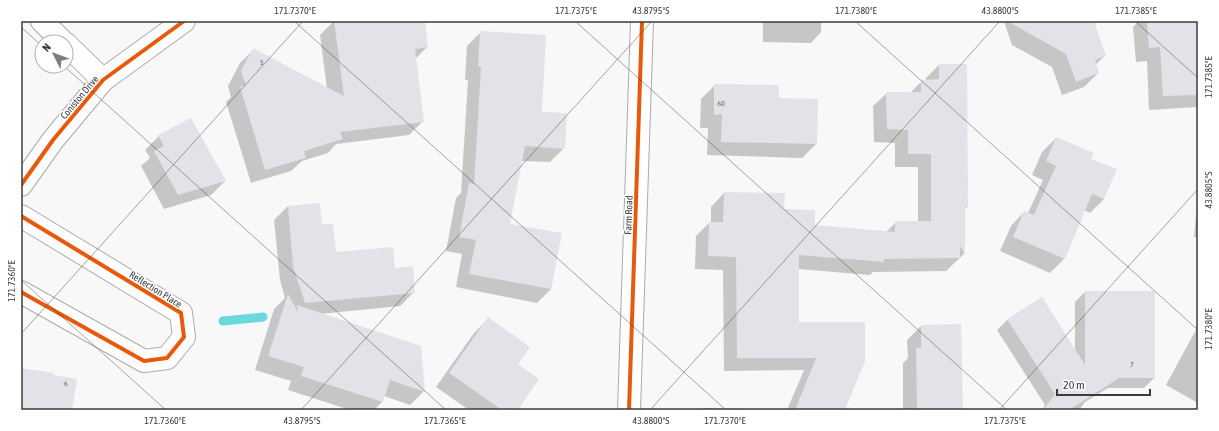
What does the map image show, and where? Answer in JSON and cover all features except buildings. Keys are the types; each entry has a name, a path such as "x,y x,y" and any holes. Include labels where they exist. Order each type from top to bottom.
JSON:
{"street":[{"path":"42,21 56,34"},
{"name":"Coniston Drive","path":"21,185 53,140 103,80 184,21"},
{"name":"Farm Road","path":"629,410 642,21"},
{"path":"74,52 103,80"},
{"name":"Reflection Place","path":"21,216 181,313 184,337 167,358 144,361 21,292"}],"waterway":[{"path":"223,321 263,317"}],"cycle path":[{"path":"21,185 53,140 103,80 184,21"},
{"path":"629,410 642,21"},
{"path":"21,216 181,313 184,337 167,358 144,361 21,292"}]}
